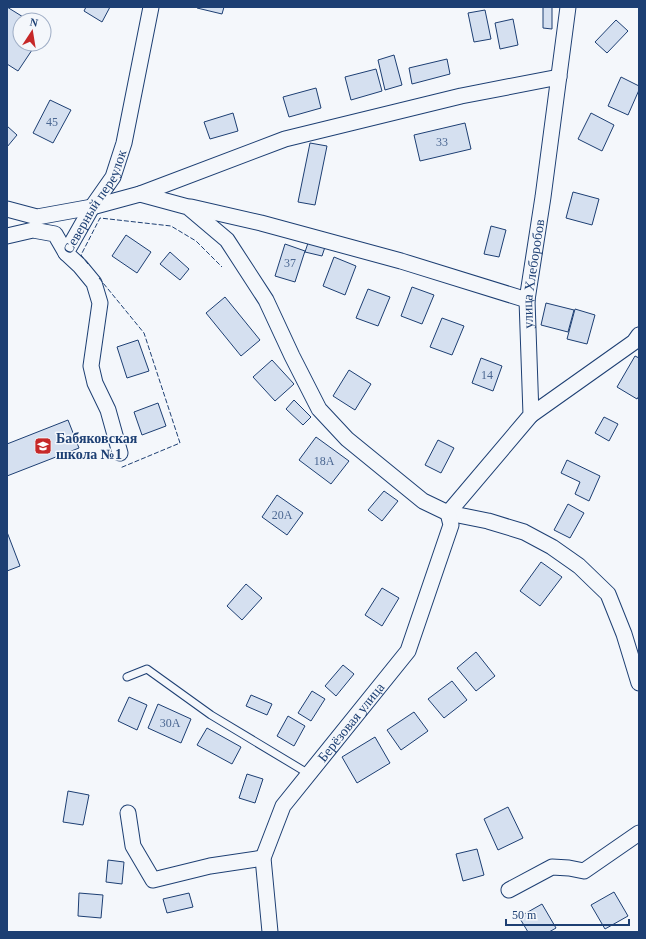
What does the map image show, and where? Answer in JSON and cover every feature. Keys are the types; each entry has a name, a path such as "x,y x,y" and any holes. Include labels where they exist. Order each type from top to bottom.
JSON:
{"street":[{"name":"Северный переулок","path":"120,453 108,410 94,383 91,366 100,303 94,283 80,266 66,253 92,208 113,178 124,143 151,7"},
{"name":"улица Хлеборобов","path":"531,415 527,300 543,197 568,7"},
{"path":"7,235 37,217 92,208 140,194 285,139 461,96 559,77"},
{"path":"140,194 188,207 261,223 401,261 527,300"},
{"path":"188,207 227,240 266,300 319,409 347,438 423,501 448,513 488,521 524,532 552,547 579,566 608,594 624,634 639,683"},
{"path":"7,209 37,217"},
{"path":"7,235 33,230 55,234 66,253"},
{"path":"448,513 531,415 634,342 639,335"},
{"name":"Берёзовая улица","path":"270,932 263,858 283,806 408,651 451,525 448,513"},
{"path":"128,813 133,846 153,880 210,866 263,858"},
{"path":"509,890 552,867 584,871 639,833"}],"lane":[{"path":"127,677 147,669 211,715 309,774"}],"building":[{"path":"7,7 15,12 12,12 12,52 31,52 18,71 7,64"},
{"path":"86,7 110,7 102,22 84,11"},
{"path":"197,7 224,7 222,14"},
{"path":"543,7 552,7 552,29 543,28"},
{"path":"485,10 491,39 474,42 468,13"},
{"path":"513,19 518,45 500,49 495,23"},
{"path":"616,20 628,31 607,53 595,42"},
{"path":"394,55 402,85 385,90 378,60"},
{"path":"447,59 450,74 412,84 409,68"},
{"path":"376,69 382,91 351,100 345,77"},
{"path":"621,77 639,86 639,90 628,115 608,106"},
{"path":"316,88 321,108 289,117 283,97"},
{"path":"50,100 71,110 53,143 33,133"},
{"path":"233,113 238,131 210,139 204,122"},
{"path":"591,113 614,125 602,151 578,139"},
{"path":"465,123 471,149 420,161 414,135"},
{"path":"7,126 17,135 7,147"},
{"path":"310,143 327,146 315,205 298,202"},
{"path":"573,192 599,199 592,225 566,218"},
{"path":"491,226 506,230 499,257 484,254"},
{"path":"126,235 151,252 137,273 112,256"},
{"path":"308,243 325,247 322,256 305,252"},
{"path":"285,244 305,251 295,282 275,276"},
{"path":"170,252 189,269 180,280 160,264"},
{"path":"334,257 356,266 345,295 323,286"},
{"path":"412,287 434,295 422,324 401,316"},
{"path":"368,289 390,297 378,326 356,318"},
{"path":"225,297 260,340 241,356 206,313"},
{"path":"546,303 574,310 568,332 541,325"},
{"path":"575,309 595,315 587,344 567,339"},
{"path":"442,318 464,326 452,355 430,347"},
{"path":"138,340 149,371 127,378 117,347"},
{"path":"635,356 639,358 639,396 637,399 617,387"},
{"path":"481,358 502,366 493,391 472,383"},
{"path":"272,360 294,384 275,401 253,377"},
{"path":"349,370 371,384 355,410 333,396"},
{"path":"294,400 311,417 303,425 286,409"},
{"path":"158,403 166,426 142,435 134,412"},
{"path":"604,417 618,424 609,441 595,433"},
{"name":"Бабяковская школа №1","path":"68,420 79,448 7,476 7,444"},
{"path":"316,437 349,461 331,484 299,460"},
{"path":"438,440 454,448 441,473 425,465"},
{"path":"567,460 600,476 589,501 575,494 580,482 561,473"},
{"path":"384,491 398,501 382,521 368,510"},
{"path":"277,495 303,513 287,535 262,517"},
{"path":"568,504 584,513 570,538 554,530"},
{"path":"7,532 20,566 7,571"},
{"path":"541,562 562,577 540,606 520,591"},
{"path":"246,584 262,598 242,620 227,606"},
{"path":"382,588 399,598 382,626 365,615"},
{"path":"476,652 495,676 476,691 457,668"},
{"path":"343,665 354,674 336,696 325,686"},
{"path":"452,681 467,700 444,718 428,699"},
{"path":"312,691 325,699 311,721 298,713"},
{"path":"251,695 272,704 267,715 246,706"},
{"path":"129,697 147,705 137,730 118,721"},
{"path":"158,704 191,719 181,743 148,728"},
{"path":"414,712 428,731 401,750 387,730"},
{"path":"288,716 305,726 294,746 277,736"},
{"path":"207,728 241,747 232,764 197,745"},
{"path":"375,737 390,763 357,783 342,757"},
{"path":"247,774 263,779 255,803 239,798"},
{"path":"68,791 89,795 83,825 63,822"},
{"path":"508,807 523,838 498,850 484,819"},
{"path":"477,849 484,875 463,881 456,854"},
{"path":"108,860 124,862 122,884 106,882"},
{"path":"614,892 628,916 605,929 591,905"},
{"path":"79,893 103,895 101,918 78,916"},
{"path":"189,893 193,907 167,913 163,899"},
{"path":"542,904 556,928 549,932 528,932 519,917"}],"fence":[{"path":"88,264 81,255 100,218 171,226 196,241 222,267"},
{"path":"99,278 144,333 180,443 120,468"}],"place":[{"name":"Бабяковская школа №1","path":"43,446"}]}
